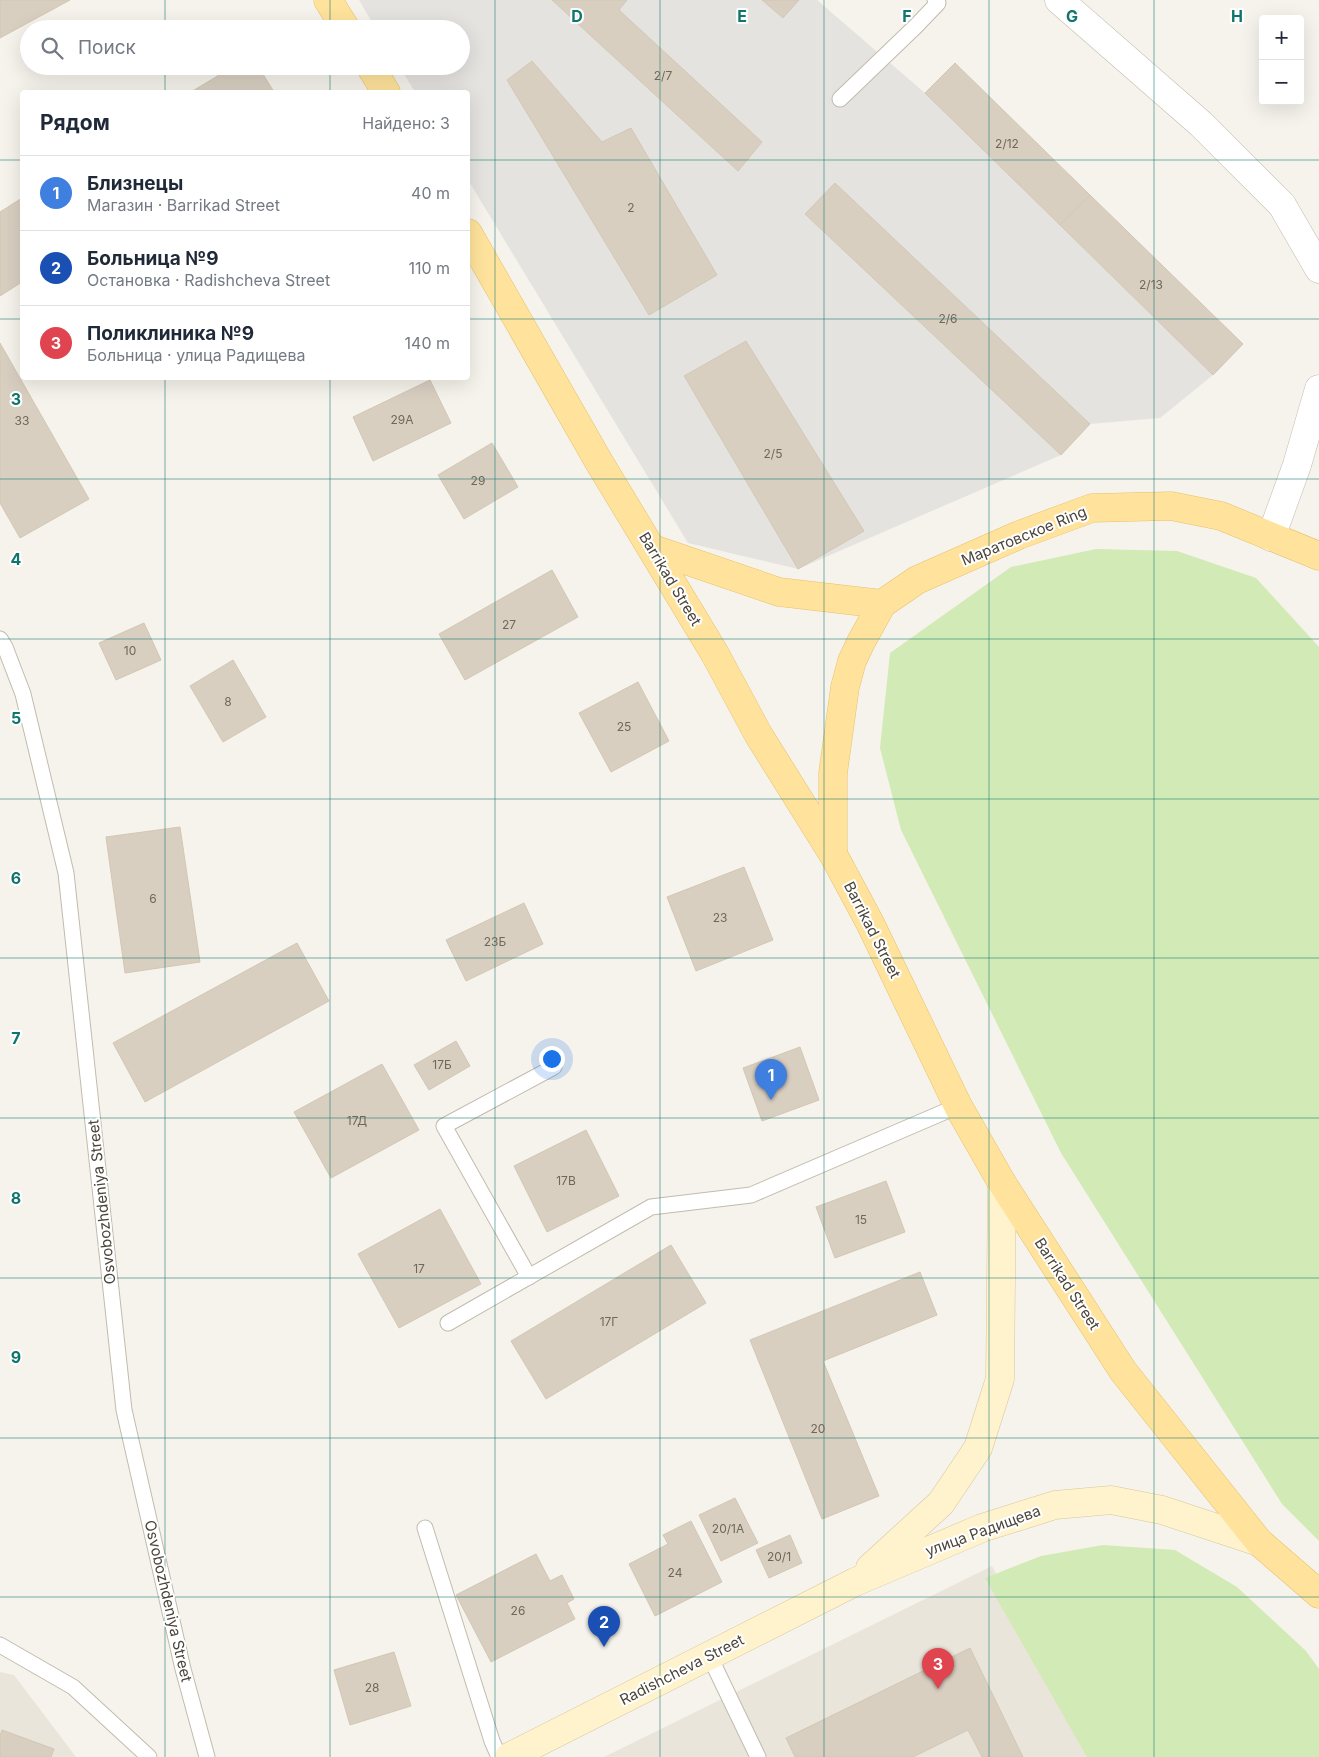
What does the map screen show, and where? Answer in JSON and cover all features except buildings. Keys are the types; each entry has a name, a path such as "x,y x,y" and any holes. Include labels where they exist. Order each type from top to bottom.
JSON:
{"main road":[{"path":"328,0 340,20"},
{"path":"376,75 385,90"},
{"name":"Barrikad Street","path":"470,236 600,462 715,654 758,734 834,854 870,923 958,1106 1002,1183 1123,1371 1259,1542 1319,1594"},
{"name":"Маратовское Ring","path":"882,604 917,580 1019,535 1092,508 1171,506 1221,516 1319,556"},
{"path":"653,549 779,592 882,604 860,642 845,687 833,773 834,854"},
{"path":"854,1582 941,1503 978,1448 1000,1379 1002,1183"},
{"name":"улица Радищева","path":"854,1582 982,1528 1055,1505 1111,1500 1162,1510 1259,1542"},
{"name":"Radishcheva Street","path":"508,1757 854,1582"}],"street":[{"path":"1059,0 1201,124 1282,205 1319,269"},
{"path":"1271,537 1297,465 1319,389"}],"lane":[{"path":"840,99 916,26 938,3 935,0"},
{"name":"Osvobozhdeniya Street","path":"0,639 5,647 23,694 66,873 124,1410 184,1669 208,1757"},
{"path":"529,1277 444,1126 554,1067"},
{"path":"448,1323 651,1207 752,1195 958,1106"},
{"path":"425,1528 489,1732 499,1757"},
{"path":"0,1645 73,1687 149,1757"},
{"path":"709,1655 758,1757"}],"shaded area":[{"path":"359,0 552,0 738,171 762,142 619,10 627,0 762,0 783,18 799,0 817,0 925,93 1213,375 1160,418 1090,424 835,183 806,214 1061,455 798,569 688,543 470,183 470,90 414,90 405,75 470,75 470,20 371,20","holes":["532,61 602,142 631,129 717,275 649,315 507,80","746,342 864,531 798,569 684,377"]},
{"path":"992,1566 1093,1757 604,1757"},
{"path":"0,1672 14,1675 76,1757 0,1757"}],"green space":[{"path":"1096,549 1177,551 1256,578 1319,647 1319,1541 1282,1504 1061,1153 901,830 880,748 890,653 1011,567"},
{"path":"1103,1545 1175,1550 1237,1587 1306,1651 1319,1669 1319,1757 1087,1757 985,1578 1041,1556"}],"place":[{"name":"Близнецы","path":"771,1100"},
{"name":"Больница №9","path":"604,1647"},
{"name":"Поликлиника №9","path":"938,1689"}]}
